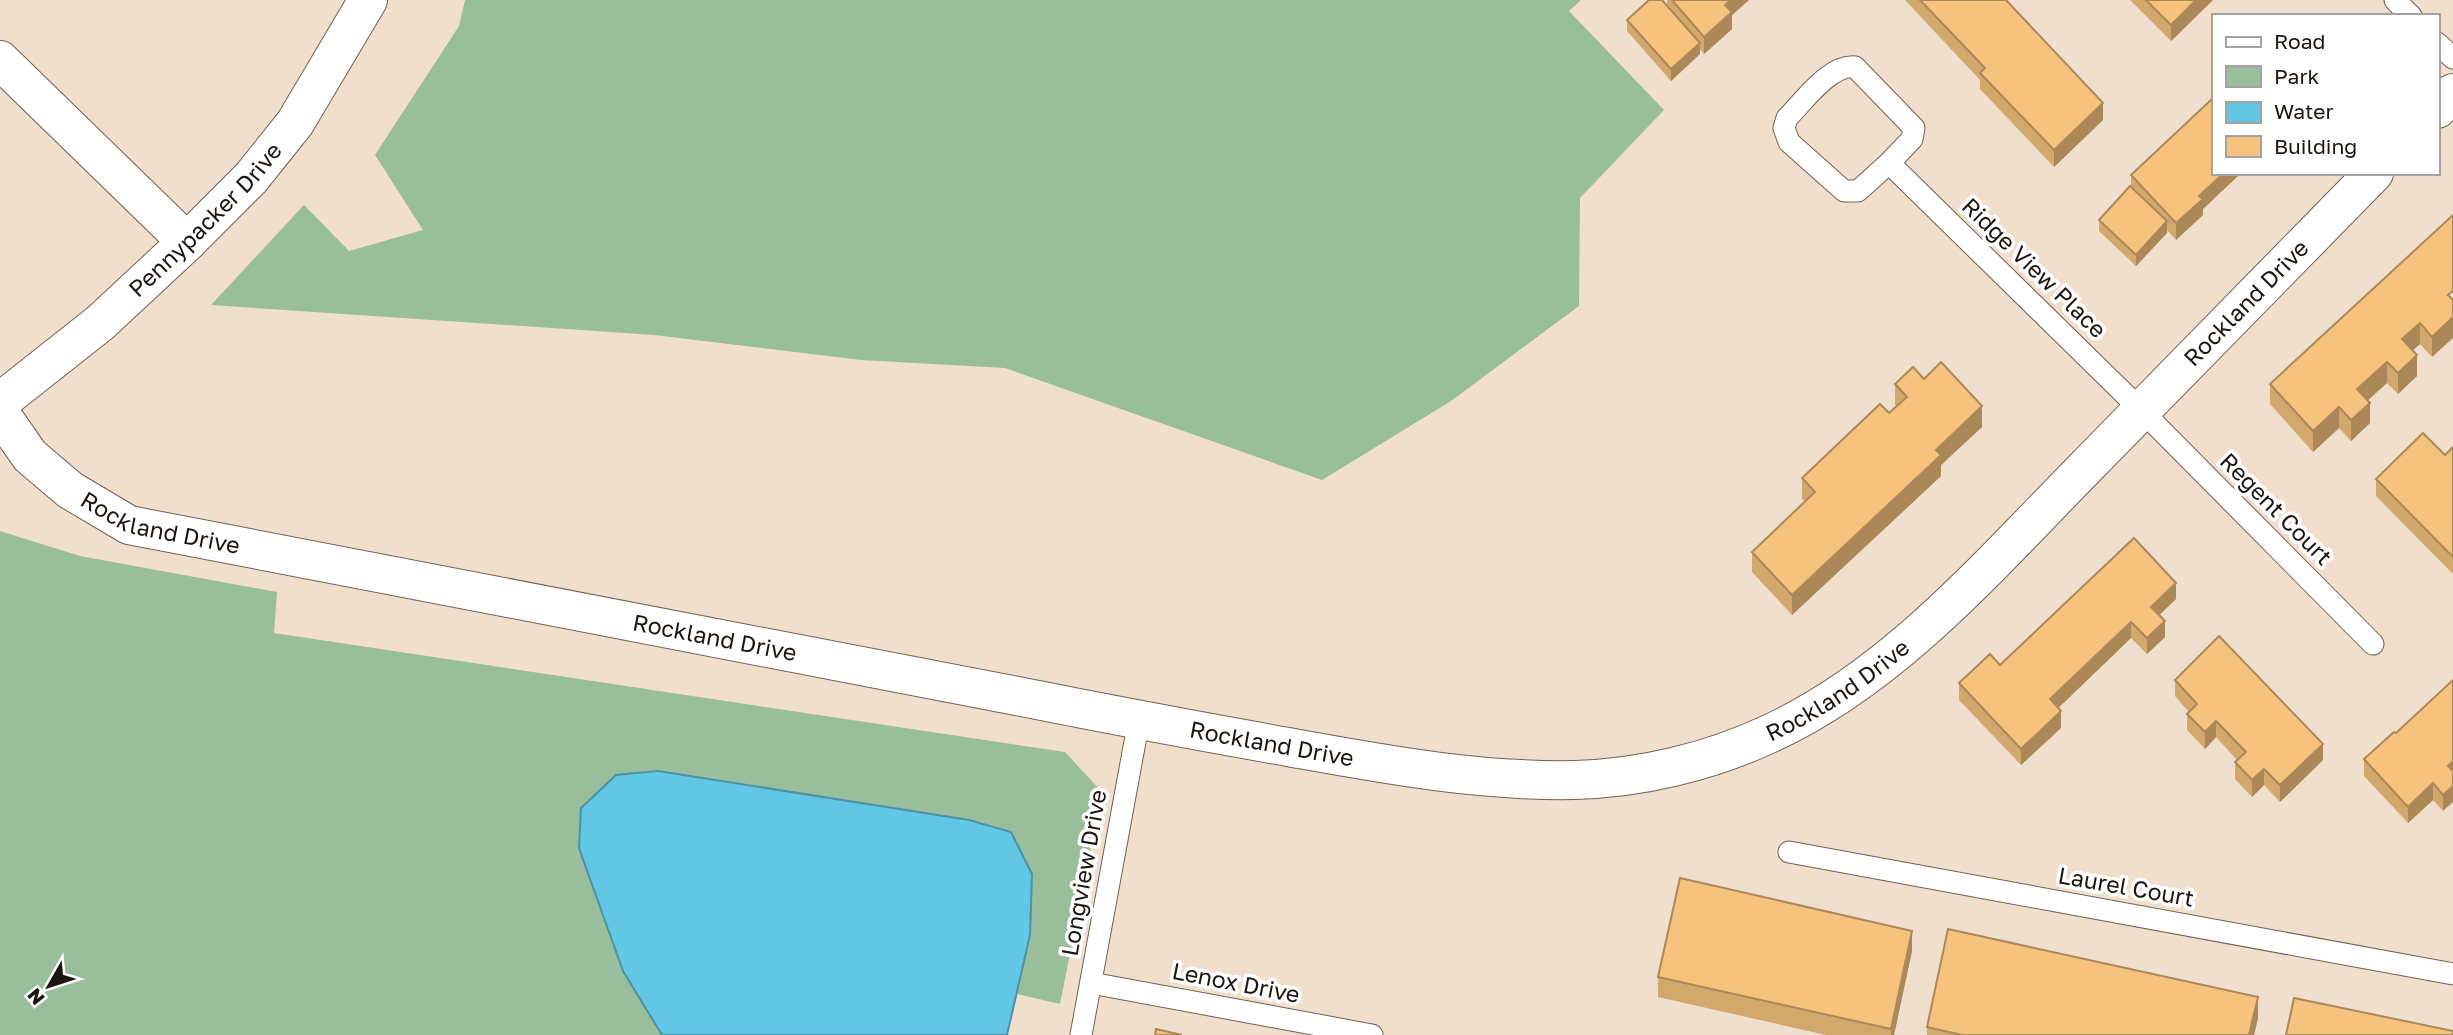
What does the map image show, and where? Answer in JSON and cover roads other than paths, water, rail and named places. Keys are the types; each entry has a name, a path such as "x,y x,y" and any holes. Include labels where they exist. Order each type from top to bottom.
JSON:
{"street":[{"name":"Pennypacker Drive","path":"0,402 100,323 251,178 295,123 368,0"},
{"path":"0,60 187,242"},
{"path":"2439,107 2453,93"},
{"name":"Rockland Drive","path":"0,413 30,456 70,490 129,525 1139,720 1381,764 1448,774 1580,780 1644,772 1710,758 1772,733 1832,700 1884,663 1943,610 2372,175"}],"lane":[{"path":"2395,0 2409,14"},
{"path":"2439,45 2453,58"},
{"path":"1855,66 1914,128 1912,139 1889,163 1858,191 1843,191 1789,142 1784,128 1787,118 1835,70 1855,66"},
{"name":"Ridge View Place","path":"1889,163 2141,410"},
{"name":"Regent Court","path":"2141,410 2373,644"},
{"name":"Longview Drive","path":"1081,1035 1139,720"},
{"name":"Laurel Court","path":"1789,852 2453,974"},
{"name":"Lenox Drive","path":"1091,983 1372,1035"}],"water":[{"path":"658,771 969,820 1011,832 1032,874 1030,935 1007,1035 662,1035 623,971 579,848 581,808 616,775"}]}
